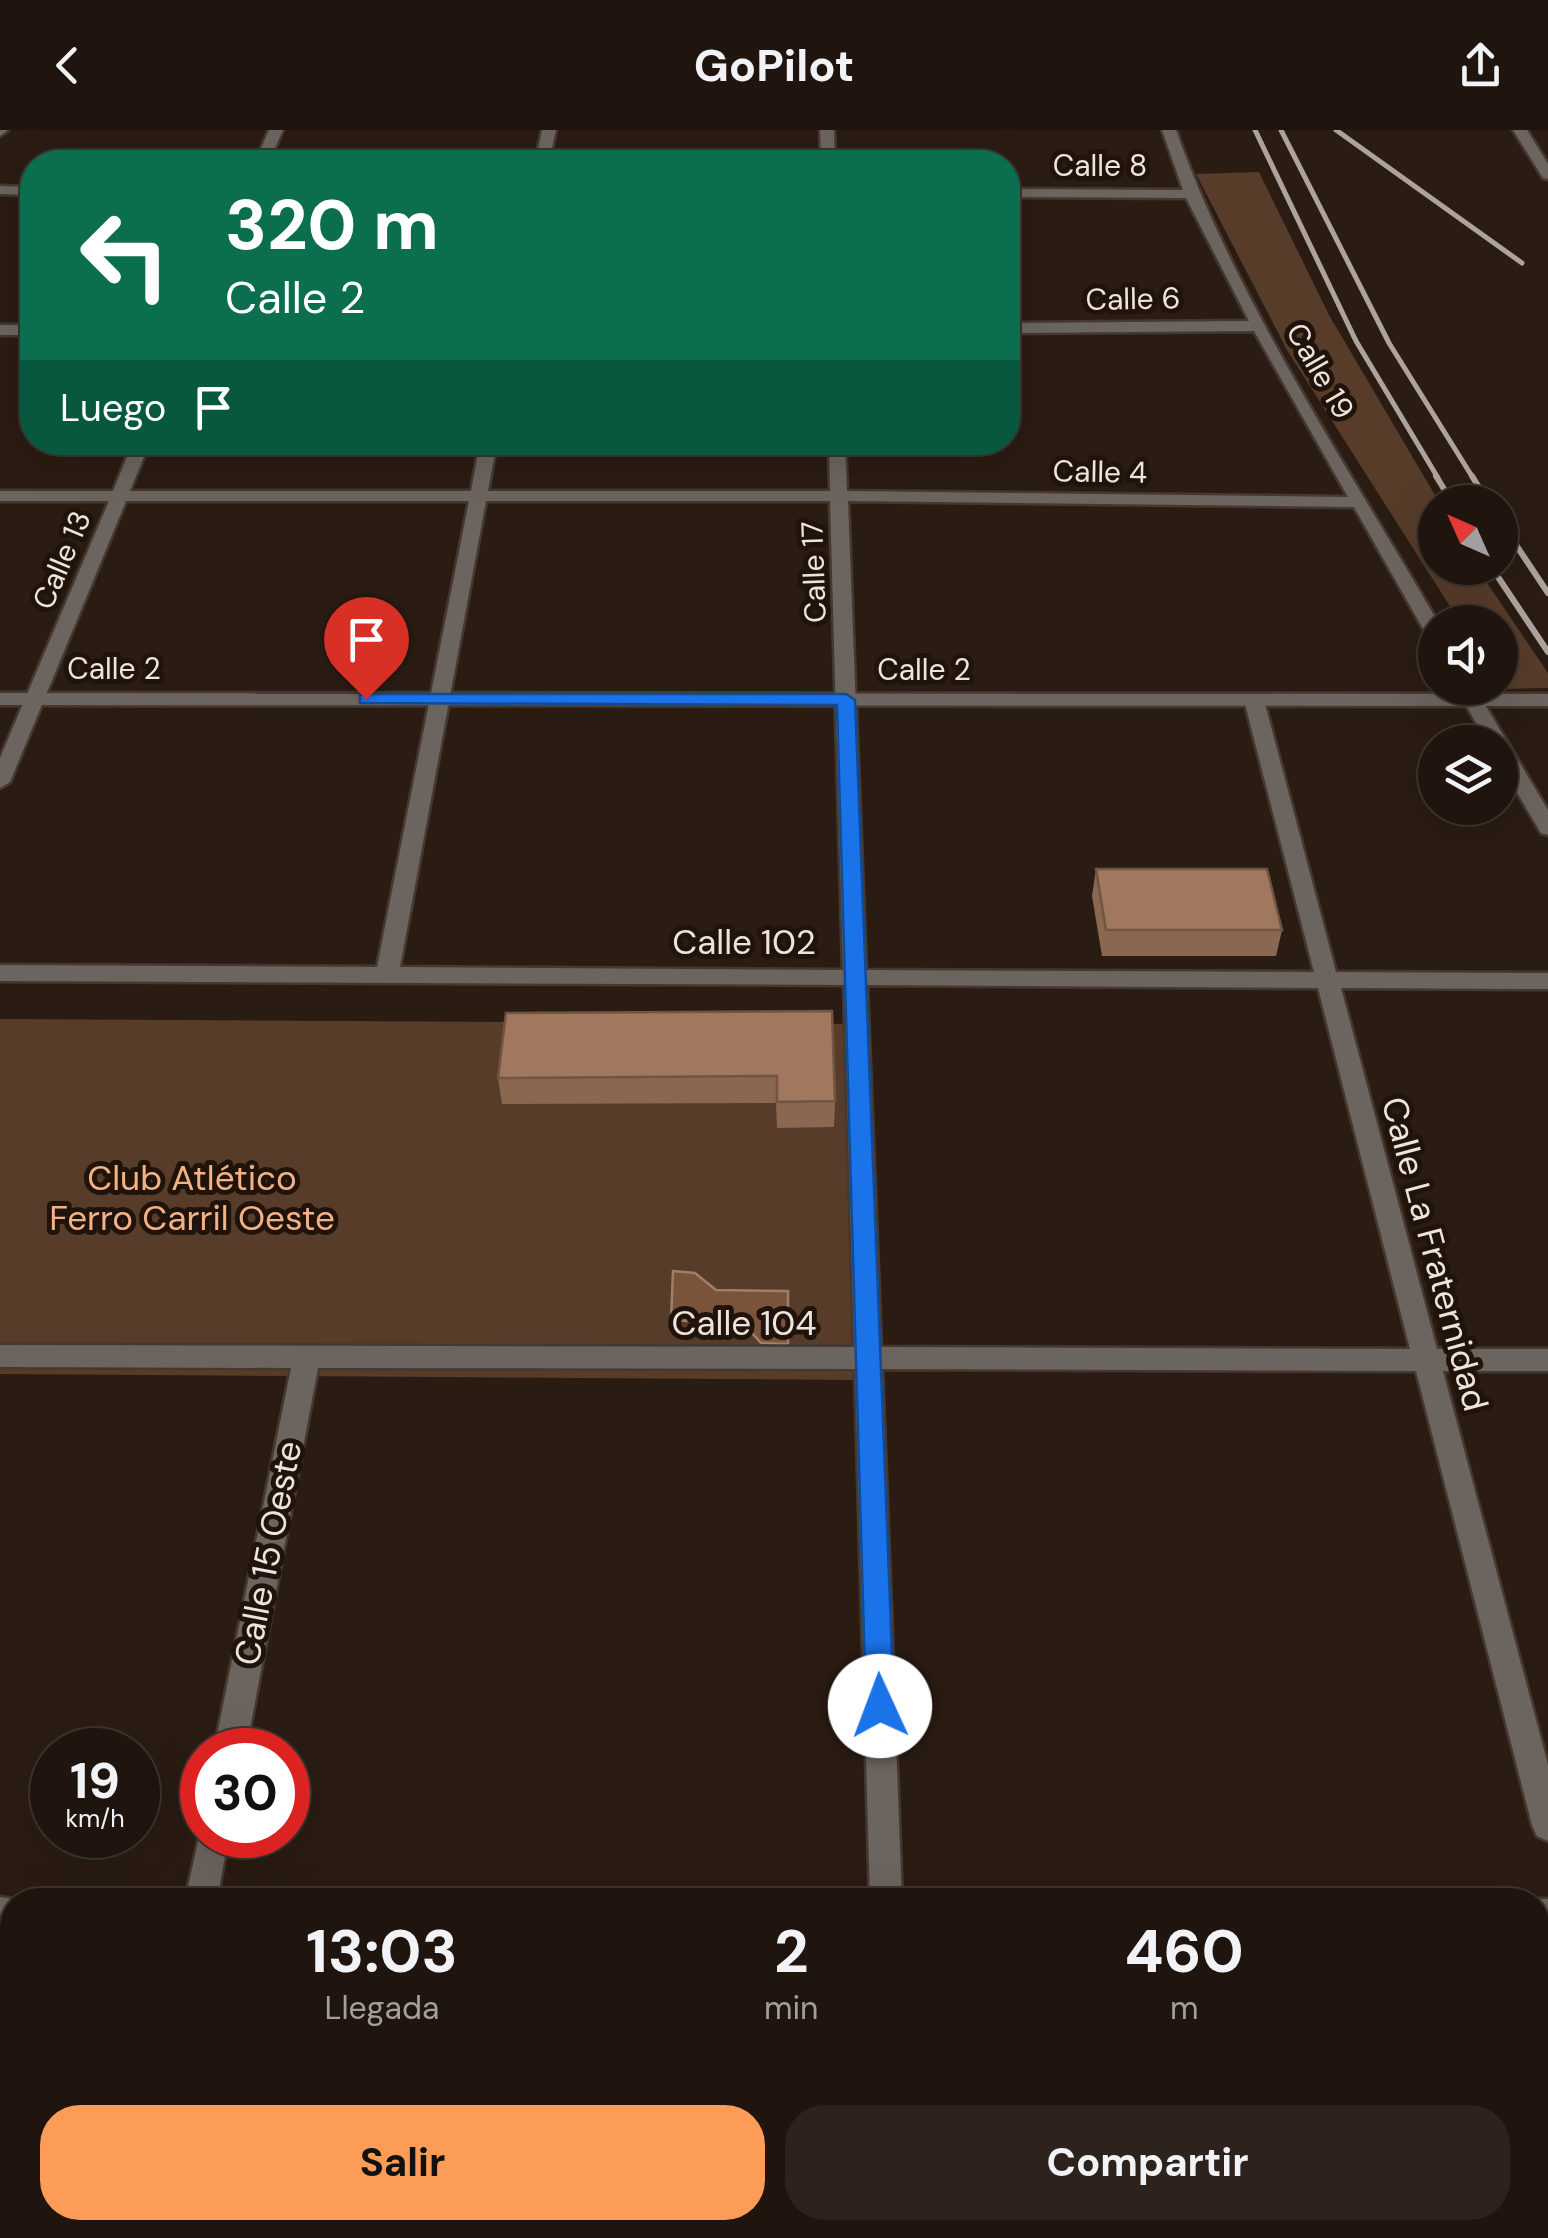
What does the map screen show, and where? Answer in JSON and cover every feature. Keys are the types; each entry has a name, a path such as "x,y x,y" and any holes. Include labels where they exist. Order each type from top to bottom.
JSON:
{"street":[{"name":"Calle 19","path":"1169,130 1192,194 1259,326 1419,605"},
{"path":"1520,130 1548,175"},
{"name":"Calle 8","path":"1020,193 1192,194"},
{"name":"Calle 6","path":"1020,328 1259,326"},
{"name":"Calle 13","path":"0,782 136,455"},
{"path":"387,975 486,455"},
{"name":"Calle 17","path":"837,455 886,1888"},
{"name":"Calle 4","path":"0,496 839,496 1360,502"},
{"name":"Calle 2","path":"0,699 1254,700 1418,695"},
{"name":"Calle 2","path":"1518,698 1548,700"},
{"name":"Calle La Fraternidad","path":"1254,700 1548,1825"},
{"path":"1518,777 1548,828"},
{"name":"Calle 102","path":"0,973 1548,982"},
{"name":"Calle 104","path":"0,1356 1548,1360"},
{"name":"Calle 15 Oeste","path":"234,1728 307,1356"},
{"path":"202,1888 208,1858"}],"green space":[{"path":"1259,172 1329,315 1429,485 1418,485 1418,556 1287,350 1196,174"},
{"path":"1436,585 1488,585 1502,605 1449,605"},
{"path":"1518,629 1548,673 1548,688 1518,689"},
{"name":"Club Atlético Ferro Carril Oeste","path":"0,1019 849,1024 855,1380 0,1374"}],"shaded area":[{"path":"673,1271 695,1273 716,1290 788,1291 788,1344 761,1343 744,1324 671,1320"}],"building":[{"path":"1096,869 1267,869 1282,930 1106,930"},
{"path":"832,1011 835,1101 777,1102 777,1076 498,1078 506,1013"}],"railway":[{"path":"1255,130 1356,341 1438,478"},
{"path":"1281,130 1389,343 1473,478"},
{"path":"1336,130 1522,263"},
{"path":"1436,476 1442,485"},
{"path":"1472,476 1478,485"},
{"path":"1518,548 1548,593"},
{"path":"1503,585 1548,652"}],"route":[{"path":"366,699 846,700 880,1706"}]}
